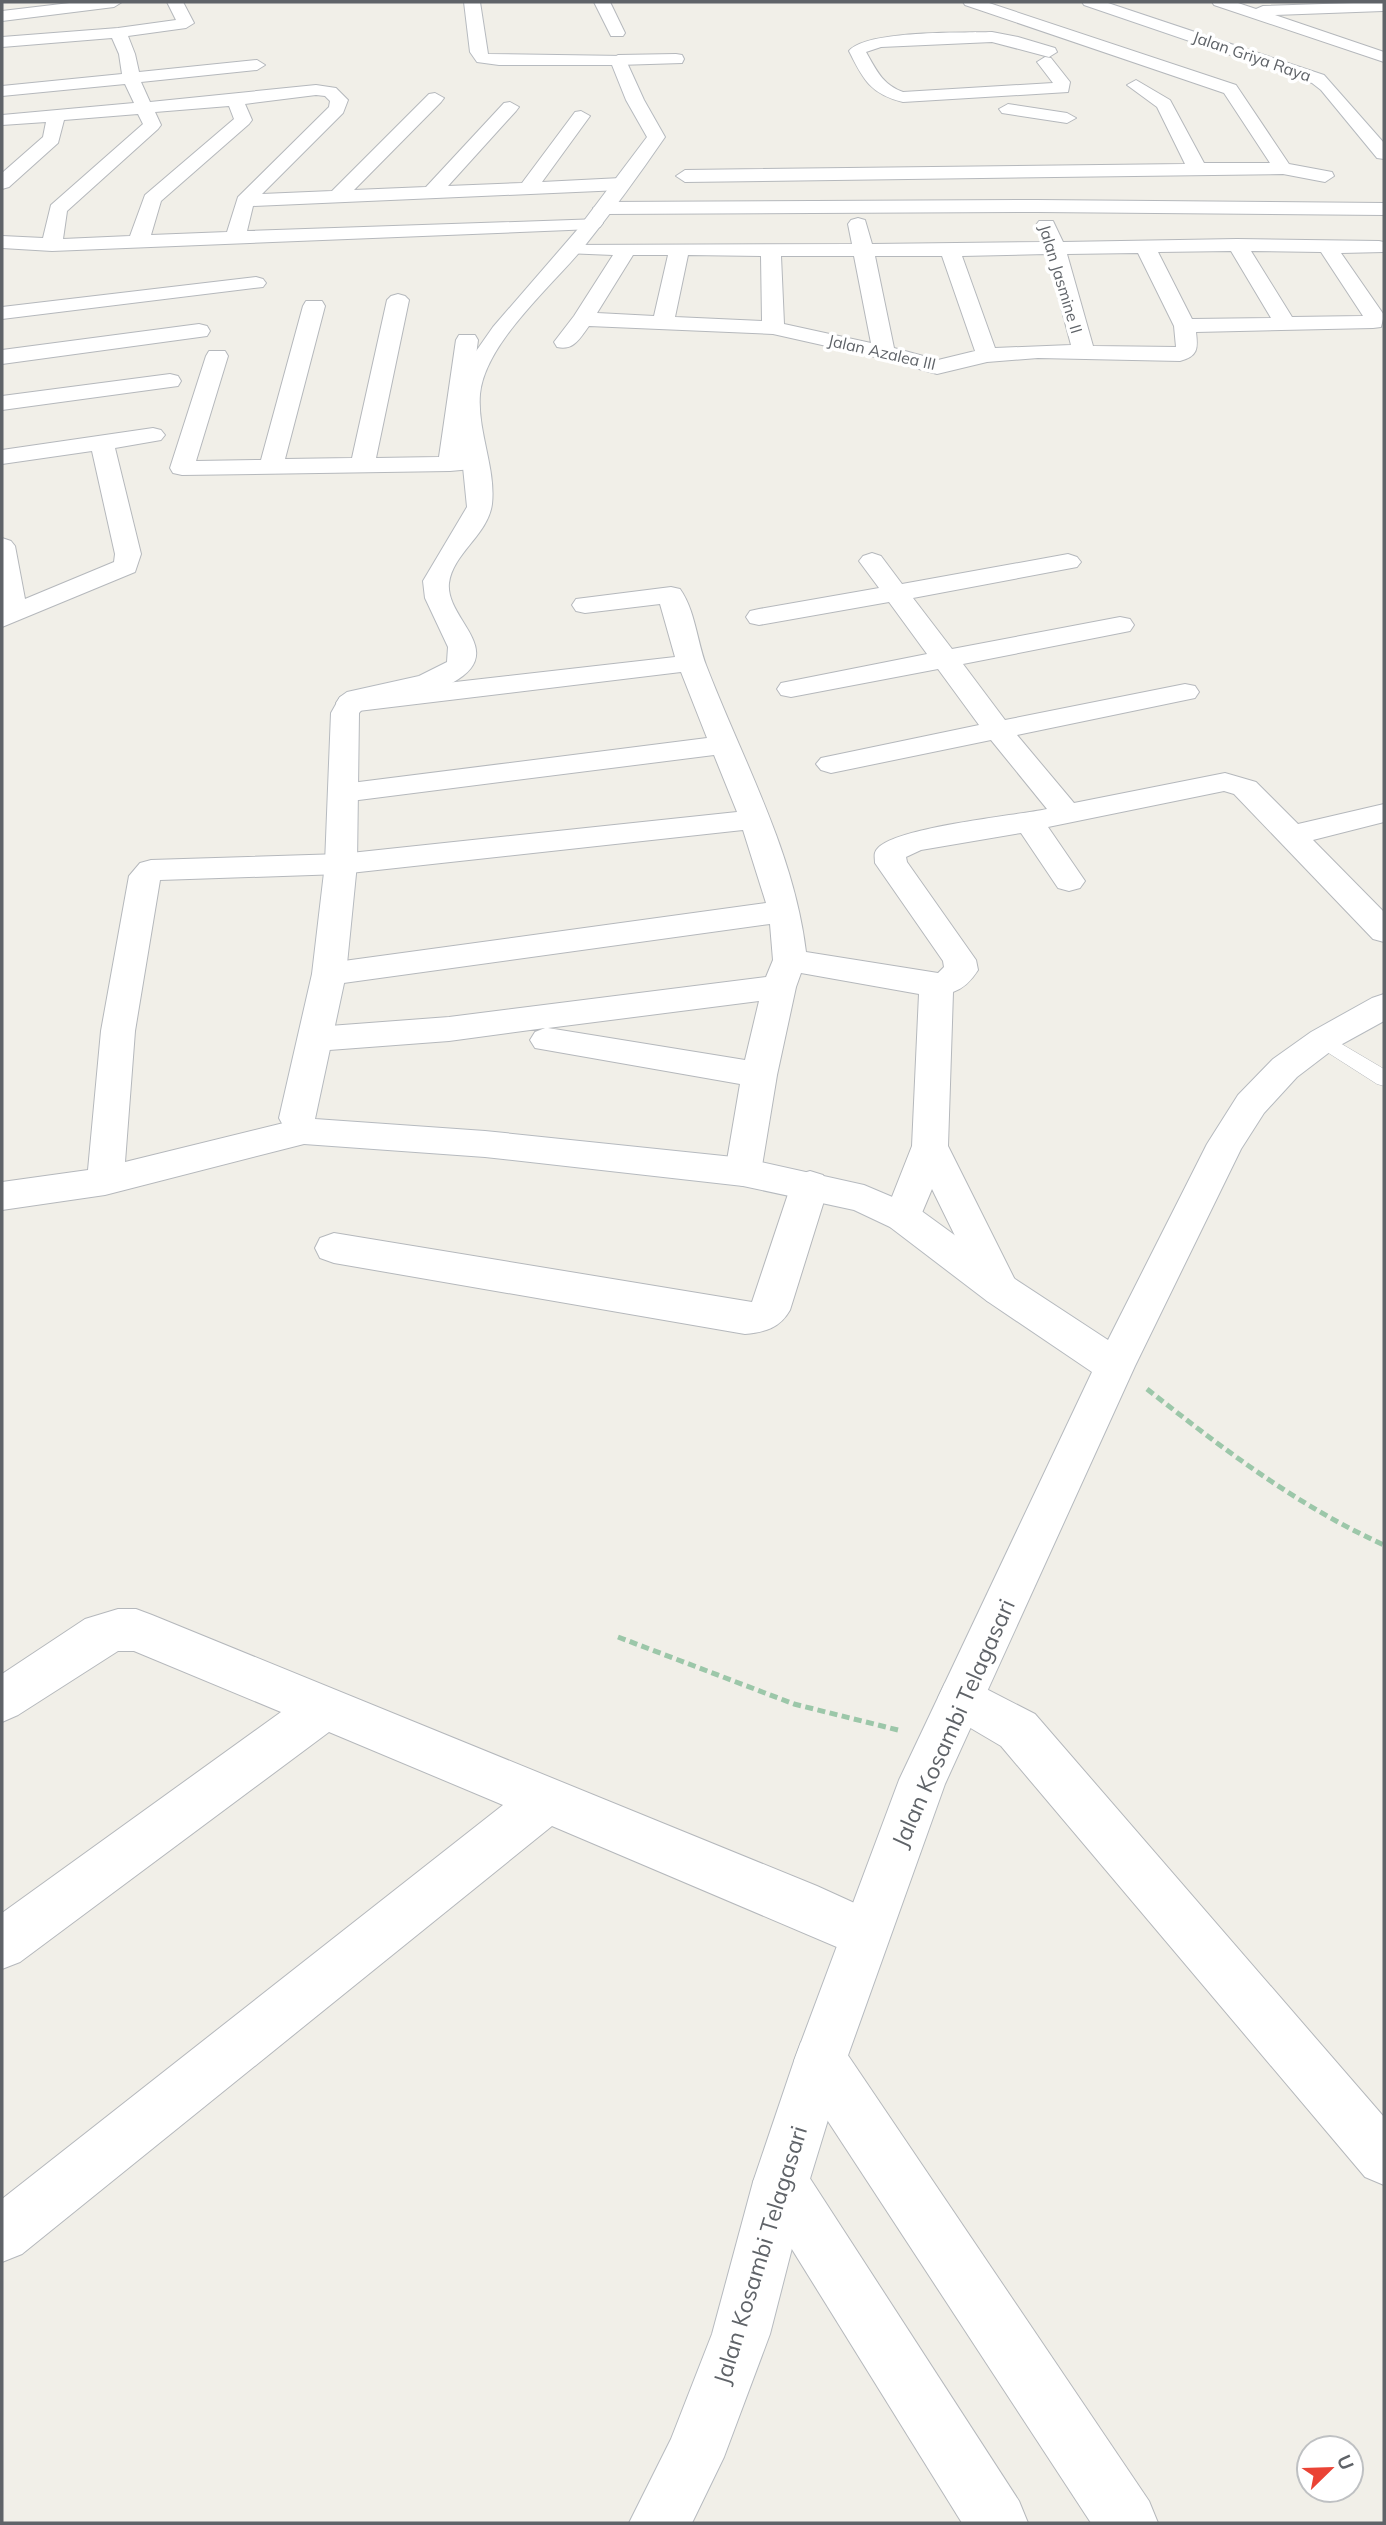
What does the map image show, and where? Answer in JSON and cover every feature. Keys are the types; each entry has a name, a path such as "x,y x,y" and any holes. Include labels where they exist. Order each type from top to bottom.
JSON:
{"street":[{"path":"114,2 2,16 3,42 118,33 187,23 175,2"},
{"path":"472,2 478,52 483,58 499,61 676,59"},
{"path":"602,2 617,33"},
{"path":"963,2 992,30 1005,30 1034,23"},
{"path":"971,2 1232,90 1283,168"},
{"name":"Jalan Griya Raya","path":"1090,2 1318,79 1383,151"},
{"path":"1220,2 1384,57"},
{"path":"1366,6 1384,22"},
{"path":"1248,12 1383,6"},
{"path":"1320,7 1359,22"},
{"path":"1042,59 1088,40 1148,21"},
{"path":"52,245 58,209 152,125 131,78 128,54 118,33"},
{"path":"919,97 1062,89 1061,82 1042,59 1012,40 992,37 881,43 865,46 857,51 874,69 879,89 886,93 1067,118"},
{"path":"304,1131 297,1118 329,974 341,864 345,713 350,703 371,694 448,675 460,664 463,654 436,585 480,506 470,428 471,382 482,345 572,249 656,137 635,100 618,60"},
{"path":"2,91 257,65"},
{"path":"1136,85 1164,104 1198,170"},
{"path":"2,120 322,90 335,95 340,104 245,201 235,239"},
{"path":"338,196 435,98"},
{"path":"139,240 152,199 243,120 235,100"},
{"path":"433,191 510,107"},
{"path":"2,183 52,139 56,115"},
{"path":"529,187 581,116"},
{"path":"668,208 695,156"},
{"path":"685,176 1283,168 1325,176"},
{"name":"Jalan Jasmine II","path":"1025,171 1055,248 1084,352"},
{"path":"245,201 621,184"},
{"path":"2,242 52,245 139,240 235,239 668,208 1038,206 1384,209"},
{"path":"854,209 884,352"},
{"path":"572,249 950,250 1237,245 1379,247"},
{"path":"1237,245 1285,323"},
{"path":"1145,246 1185,326 1367,323 1375,320 1326,245"},
{"path":"565,342 583,319 626,250"},
{"path":"663,323 679,250"},
{"path":"771,250 773,328"},
{"path":"950,250 987,355"},
{"path":"2,313 256,283"},
{"path":"362,466 398,300"},
{"path":"271,467 314,306"},
{"name":"Jalan Azalea III","path":"583,319 773,328 884,352 937,367 987,355 1038,351 1180,354 1187,350 1185,326"},
{"path":"2,357 198,331"},
{"path":"450,464 482,345"},
{"path":"217,356 183,468 476,463"},
{"path":"2,402 170,381"},
{"path":"2,457 153,435"},
{"path":"2,545 8,615 126,566 128,554 102,442"},
{"path":"872,561 997,729 1067,814"},
{"path":"759,617 1069,562"},
{"path":"585,605 671,595 691,663 755,819 785,911 785,973 759,1075 743,1172"},
{"path":"791,689 1120,625"},
{"path":"350,703 691,663"},
{"path":"831,764 1185,692"},
{"path":"343,793 723,745"},
{"path":"316,1039 449,1029 785,973 936,986 956,976 961,970 959,960 891,863 890,853 913,842 1029,822 1225,782 1245,788 1289,836 1379,918"},
{"path":"1289,836 1384,813"},
{"path":"105,1181 118,1031 145,876 148,872 162,868 341,864 755,819"},
{"path":"1029,822 1069,881"},
{"path":"329,974 785,911"},
{"path":"903,1217 930,1146 936,986"},
{"name":"Jalan Kosambi Telagasari","path":"660,2523 694,2457 741,2334 781,2182 864,1934 950,1720 1115,1366 1225,1144 1251,1104 1284,1068 1323,1040 1384,1006"},
{"path":"547,1040 759,1075"},
{"path":"2,1196 105,1181 304,1131 485,1144 743,1172 864,1199 903,1217 1001,1290 1115,1366"},
{"path":"930,1146 1001,1290"},
{"path":"334,1248 745,1318 759,1317 770,1310 810,1185"},
{"path":"2,1700 101,1634 136,1630 548,1799 864,1934"},
{"path":"2,1944 325,1708"},
{"path":"950,1720 1018,1730 1384,2158"},
{"path":"2,2234 548,1799"},
{"path":"820,2061 1126,2523"},
{"path":"781,2182 997,2523"}],"lane":[{"path":"1323,1040 1384,1079"}],"path":[{"path":"1115,1366 1294,1499 1384,1545"},
{"path":"618,1637 793,1704 950,1720"}]}
